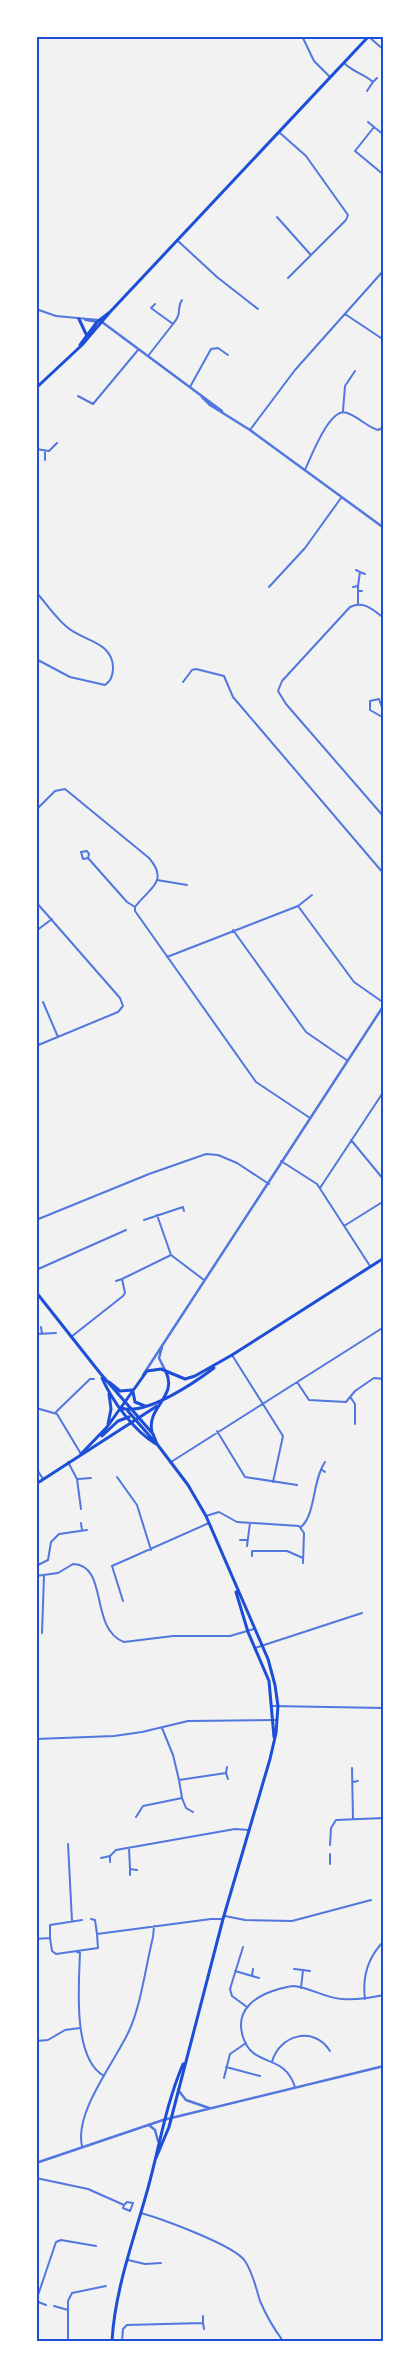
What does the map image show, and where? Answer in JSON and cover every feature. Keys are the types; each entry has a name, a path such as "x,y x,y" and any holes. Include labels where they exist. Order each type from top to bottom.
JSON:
{"main road":[{"path":"80,346 86,335 110,312 369,37"},
{"path":"79,319 86,335"},
{"path":"36,388 80,346 99,322"},
{"path":"97,1439 107,1428 143,1375 153,1368 176,1377 188,1378 232,1355 384,1258"},
{"path":"36,1292 124,1402 136,1420 172,1462 188,1485 206,1516 262,1645 273,1675 278,1706 274,1741 187,2054 172,2118 156,2158 115,2309 112,2341"},
{"path":"121,1408 129,1410 151,1405 206,1374 222,1361"},
{"path":"36,1484 157,1406 165,1398 170,1386 166,1372"},
{"path":"100,1373 120,1391 133,1389"},
{"path":"100,1373 108,1392 111,1409 107,1428"},
{"path":"133,1389 133,1398 138,1404 151,1405"},
{"path":"108,1392 128,1417 136,1420 153,1434"},
{"path":"157,1406 151,1419 153,1434 157,1444"},
{"path":"81,1454 118,1421 128,1417"},
{"path":"233,1580 248,1632 269,1681 275,1720"},
{"path":"156,2158 163,2120 187,2054"}],"street":[{"path":"302,36 314,61 331,78"},
{"path":"369,37 384,50"},
{"path":"344,64 355,73 367,77 373,82"},
{"path":"367,91 377,78"},
{"path":"368,122 384,134"},
{"path":"374,127 355,151 384,175"},
{"path":"280,132 306,156 348,215 346,220 288,278"},
{"path":"277,217 310,255"},
{"path":"177,240 217,277 258,309"},
{"path":"250,430 295,370 384,270"},
{"path":"148,357 179,317 179,304 182,300"},
{"path":"155,304 152,308 173,324"},
{"path":"36,309 56,316 99,322 384,528"},
{"path":"345,314 384,340"},
{"path":"190,387 211,349 218,348 228,355"},
{"path":"78,396 89,404 93,404 138,350"},
{"path":"342,412 345,386 355,370"},
{"path":"305,470 320,436 337,414 342,412 349,413 373,429 378,430 384,427"},
{"path":"45,452 57,444"},
{"path":"36,449 45,452"},
{"path":"45,452 45,460"},
{"path":"269,587 306,548 341,497"},
{"path":"356,570 365,574"},
{"path":"358,604 360,572"},
{"path":"353,587 358,586"},
{"path":"36,592 68,628 93,639 104,648 112,659 112,676 105,685 70,677 36,659"},
{"path":"384,618 369,607 358,604 346,609 282,681 278,691 286,704 384,817"},
{"path":"183,682 192,670 196,669 224,676 238,704 384,874"},
{"path":"384,713 379,699 370,700 370,710 384,718"},
{"path":"36,810 55,791 65,789 149,858 156,868 157,880 153,889 135,907"},
{"path":"88,858 127,902 135,907 135,911 256,1082 311,1118"},
{"path":"157,880 187,884"},
{"path":"167,957 298,906 312,895"},
{"path":"36,902 120,998 123,1006 118,1012 36,1046"},
{"path":"143,1375 269,1184 281,1161 348,1062 384,1004 354,982 298,906"},
{"path":"36,931 52,919"},
{"path":"233,930 306,1032 348,1062"},
{"path":"42,1002 58,1037"},
{"path":"320,1188 383,1093"},
{"path":"351,1140 384,1180"},
{"path":"36,1220 149,1174 206,1154 218,1155 236,1163 269,1184"},
{"path":"281,1161 320,1188 371,1266"},
{"path":"344,1226 384,1201"},
{"path":"182,1202 184,1211"},
{"path":"144,1220 183,1207"},
{"path":"157,1215 171,1255 204,1280"},
{"path":"36,1270 126,1230"},
{"path":"116,1281 171,1255"},
{"path":"71,1337 123,1296 125,1292 122,1279"},
{"path":"41,1327 42,1334"},
{"path":"172,1462 262,1402 384,1327"},
{"path":"36,1334 56,1333"},
{"path":"165,1341 159,1353 166,1372"},
{"path":"232,1355 283,1436 273,1482"},
{"path":"297,1382 309,1400 346,1402 355,1392 374,1378 384,1378"},
{"path":"56,1412 65,1401 90,1379 94,1379"},
{"path":"351,1398 355,1404 355,1424"},
{"path":"36,1408 56,1412 81,1454"},
{"path":"217,1431 245,1477 297,1485"},
{"path":"68,1462 77,1479 81,1509"},
{"path":"206,1516 219,1512 237,1522 300,1527 307,1520 320,1469 325,1462"},
{"path":"36,1468 43,1479"},
{"path":"320,1469 325,1472"},
{"path":"117,1477 137,1505 151,1550"},
{"path":"77,1479 90,1478"},
{"path":"81,1523 82,1530"},
{"path":"123,1601 112,1566 209,1523"},
{"path":"247,1546 250,1523"},
{"path":"300,1527 304,1533 303,1563"},
{"path":"36,1566 48,1560 54,1538 64,1532 87,1530"},
{"path":"240,1540 248,1540"},
{"path":"252,1547 252,1556"},
{"path":"252,1551 287,1551 303,1558"},
{"path":"36,1576 58,1573 73,1564 85,1567 93,1576 108,1630 124,1642 173,1636 230,1636 255,1629"},
{"path":"42,1633 44,1576"},
{"path":"255,1648 362,1614"},
{"path":"272,1706 384,1708"},
{"path":"36,1739 114,1736 162,1728 188,1721 275,1720"},
{"path":"162,1728 173,1755 183,1806 193,1812"},
{"path":"227,1767 226,1774 228,1779"},
{"path":"352,1768 353,1818"},
{"path":"179,1780 226,1774"},
{"path":"353,1782 358,1781"},
{"path":"136,1817 143,1806 182,1798"},
{"path":"330,1845 331,1828 334,1822 342,1818 384,1818"},
{"path":"110,1862 110,1856 114,1851 235,1830 249,1830"},
{"path":"68,1844 72,1921"},
{"path":"129,1848 130,1875"},
{"path":"330,1854 330,1864"},
{"path":"101,1858 110,1856"},
{"path":"130,1869 137,1870"},
{"path":"97,1934 211,1918 292,1921 371,1900"},
{"path":"82,1920 50,1925 52,1951 56,1954 98,1948 95,1920 92,1919"},
{"path":"82,2147 82,2136 94,2093 129,2031 153,1938 154,1926"},
{"path":"36,1939 50,1938"},
{"path":"365,1998 367,1968 374,1952 384,1941"},
{"path":"243,1947 235,1971 231,1993 248,2008"},
{"path":"77,1952 80,1953 80,2028 90,2058 104,2076"},
{"path":"252,1976 254,1969"},
{"path":"294,1969 310,1971"},
{"path":"301,1988 303,1970"},
{"path":"235,1971 259,1978"},
{"path":"296,2087 287,2070 257,2056 246,2043 242,2028 251,2001 265,1993 290,1986 332,1998 365,1998 384,1995"},
{"path":"36,2041 48,2040 66,2030 80,2028"},
{"path":"272,2062 279,2047 295,2037 308,2036 320,2039 330,2051"},
{"path":"224,2078 230,2054 246,2043"},
{"path":"226,2066 260,2076"},
{"path":"36,2163 163,2120 384,2066"},
{"path":"179,2089 183,2099 211,2108"},
{"path":"149,2125 155,2130 158,2141"},
{"path":"36,2178 79,2186 124,2206"},
{"path":"141,2213 227,2248 243,2258 250,2269 269,2319 283,2341"},
{"path":"46,2305 36,2301 56,2242 61,2240 96,2246"},
{"path":"128,2260 145,2264 161,2263"},
{"path":"68,2341 68,2301 72,2293 106,2286"},
{"path":"54,2306 68,2310"},
{"path":"203,2316 204,2329"},
{"path":"122,2341 123,2329 128,2326 203,2323"}]}
